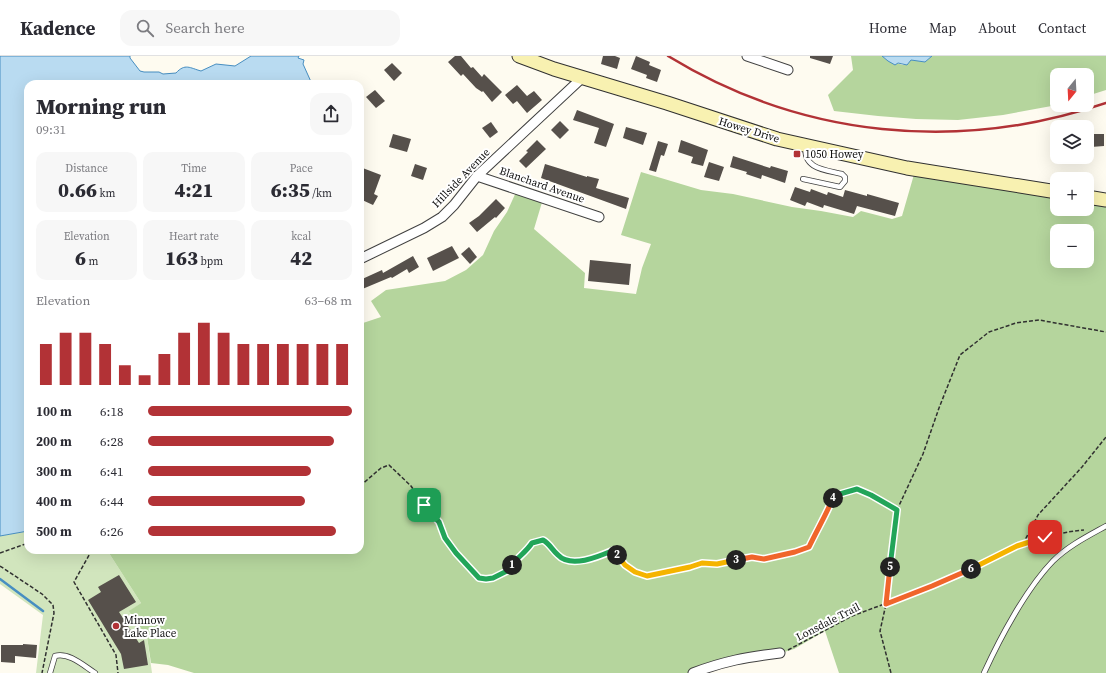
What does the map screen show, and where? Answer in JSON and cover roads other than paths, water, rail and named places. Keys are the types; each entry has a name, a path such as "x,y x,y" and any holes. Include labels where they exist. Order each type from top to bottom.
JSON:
{"main road":[{"name":"Howey Drive","path":"522,57 583,78 777,139 928,172 1050,191"},
{"path":"1094,198 1106,200"}],"street":[{"path":"747,56 788,70"},
{"name":"Hillside Avenue","path":"364,257 424,228 442,216 454,206 477,176 583,78"},
{"name":"Blanchard Avenue","path":"477,176 599,218"},
{"path":"693,673 716,664 743,658 780,653"}],"lane":[{"path":"803,179 840,187 846,181 842,174 810,164 805,153 806,146"},
{"path":"984,673 1007,628 1041,575 1053,561 1071,546 1106,526"},
{"path":"50,673 55,656 61,655 72,658 95,673"}],"water":[{"path":"0,56 130,56 140,71 159,72 163,74 176,73 185,67 201,71 216,64 235,66 251,56 299,56 298,58 304,60 303,64 310,80 24,80 24,532 0,536"},
{"path":"882,56 932,56 925,62 911,60 907,65 898,63 895,65"}],"waterway":[{"path":"0,579 43,611"}],"railway":[{"path":"668,56 719,84 772,105 827,120 882,129 938,132 994,128 1050,119 1106,103"}],"place":[{"name":"1050 Howey","path":"797,154"},
{"name":"Minnow Lake Place","path":"116,626"}]}
